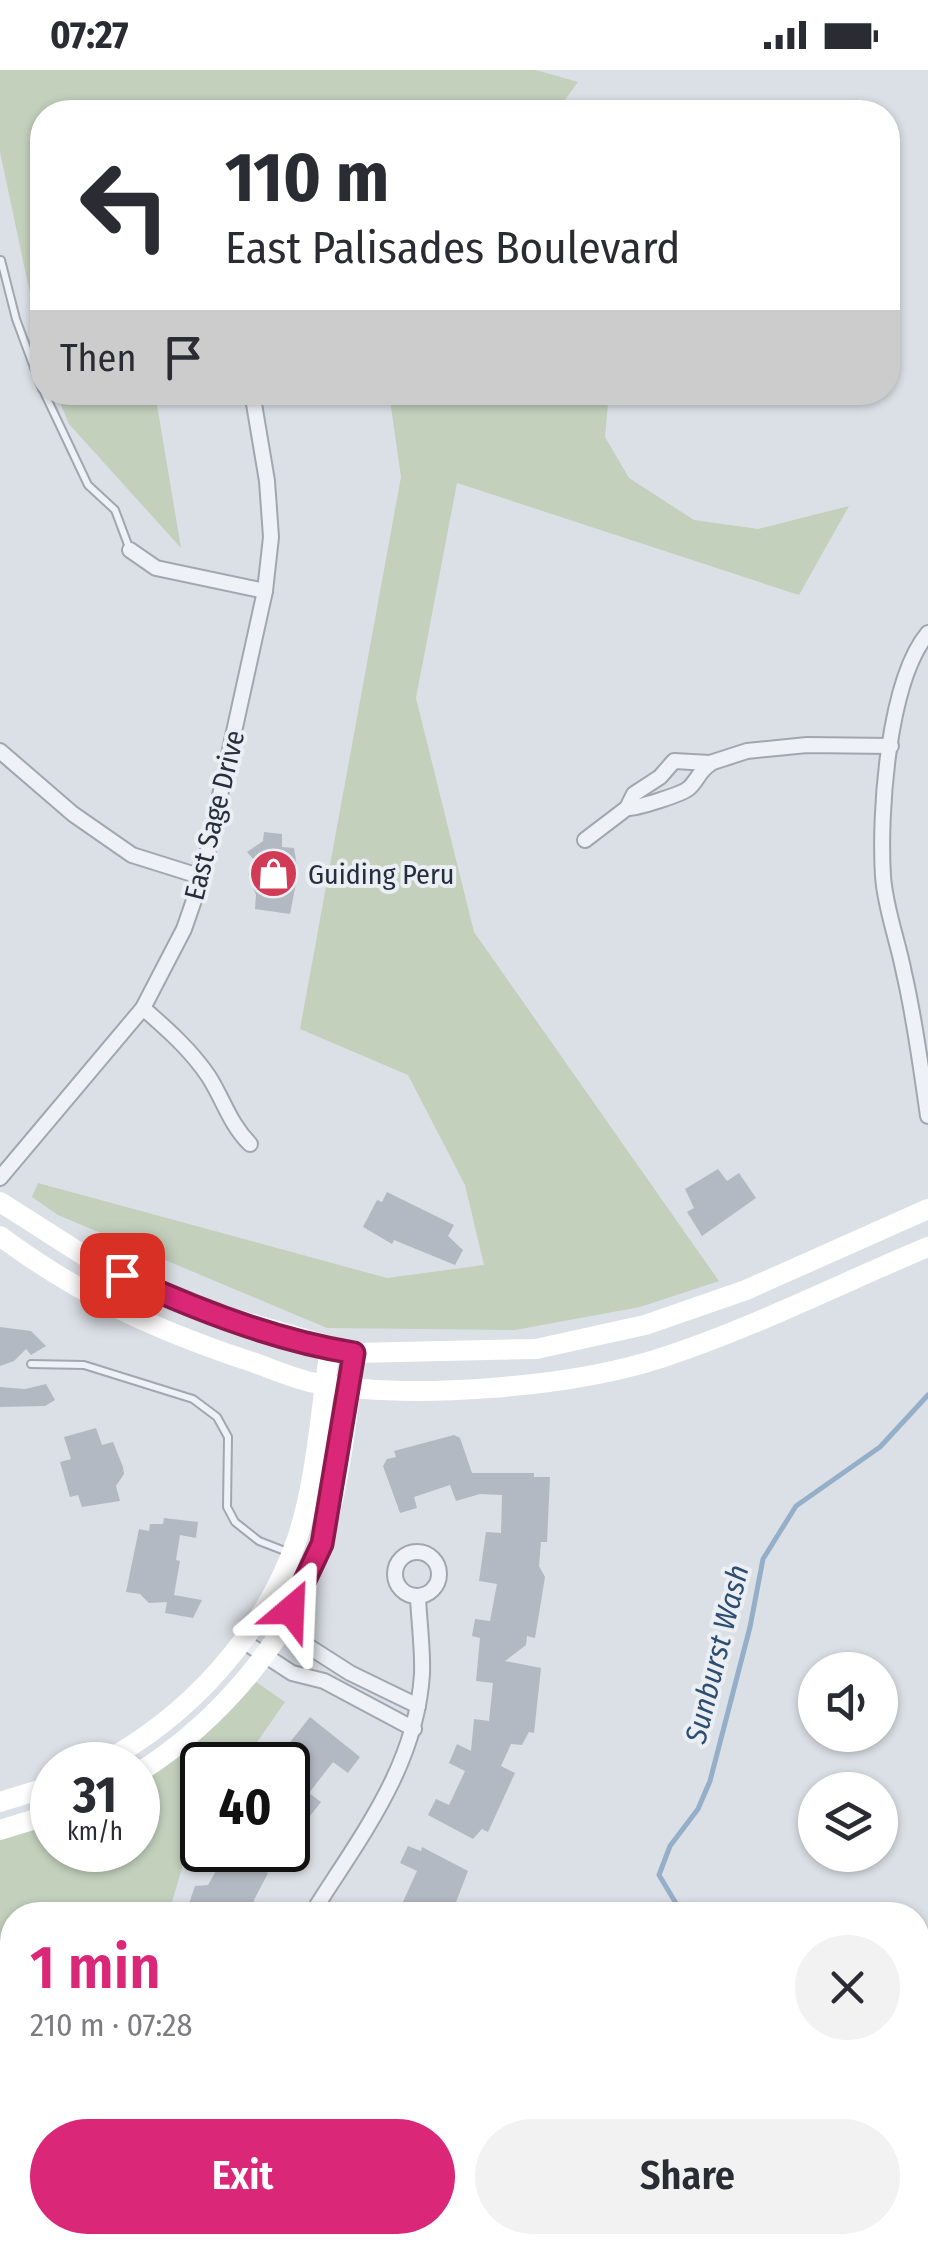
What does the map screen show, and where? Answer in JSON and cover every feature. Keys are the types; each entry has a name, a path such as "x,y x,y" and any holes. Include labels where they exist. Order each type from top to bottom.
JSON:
{"street":[{"name":"East Sage Drive","path":"2,1171 143,1008 184,929 202,878 266,592 271,537 254,405"},
{"path":"130,550 156,568 266,592"},
{"path":"928,633 906,666 891,746 883,878 926,1074 928,1116"},
{"path":"585,840 627,808 634,794 674,762 710,763 747,751 807,745 891,746"},
{"path":"0,751 73,814 132,855 202,878"},
{"path":"627,808 638,809 660,796 684,792 710,763"},
{"path":"143,1008 187,1048 216,1089 233,1127 250,1144"},
{"path":"0,1202 77,1252 153,1289 201,1309 354,1353 536,1349 645,1325 746,1290 928,1209"},
{"path":"0,1236 77,1290 143,1322 196,1344 324,1384 350,1388 446,1388 542,1381 660,1358 928,1247"},
{"path":"133,1742 163,1722 203,1686 262,1616 291,1553 314,1464 330,1349"},
{"path":"160,1756 198,1728 264,1654 322,1544 354,1353"},
{"path":"319,1902 390,1793 414,1729 422,1672 418,1597"},
{"path":"262,1616 350,1673 418,1706"},
{"path":"244,1641 292,1673 324,1681 414,1729"},
{"path":"0,1802 30,1793"},
{"path":"0,1830 30,1821"}],"lane":[{"path":"1,260 30,356"},
{"path":"50,405 88,485 115,510 130,550"},
{"path":"30,1364 84,1364 193,1399 217,1416 228,1438 227,1507 235,1522 259,1541 291,1553"}],"green space":[{"path":"0,70 536,70 578,82 565,100 30,100 30,293 0,152"},
{"path":"61,405 157,405 181,548 69,424"},
{"path":"391,405 608,405 605,437 629,478 694,520 758,529 849,506 799,595 457,483 416,698 474,932 719,1281 640,1307 515,1330 327,1328 58,1215 32,1197 38,1183 387,1278 484,1265 465,1185 408,1075 300,1029 401,477"},
{"path":"252,1679 285,1702 257,1742 183,1742"},
{"path":"180,1745 181,1872 172,1902 0,1902 0,1837 30,1828 30,1872 160,1872 160,1763"}],"building":[{"name":"Guiding Peru","path":"264,832 282,834 282,847 294,848 298,873 290,914 255,909 256,895 248,874 254,860 247,852 263,841"},
{"path":"718,1169 727,1181 739,1173 756,1198 702,1236 687,1212 694,1208 685,1189"},
{"path":"387,1192 454,1225 448,1236 463,1250 455,1265 394,1240 392,1244 363,1227 377,1200 382,1202"},
{"path":"0,1327 31,1331 46,1346 31,1355 26,1349 14,1361 0,1366"},
{"path":"46,1384 55,1400 45,1406 0,1407 0,1387 25,1389"},
{"path":"96,1428 102,1445 113,1442 123,1467 124,1474 116,1486 120,1501 82,1507 78,1495 70,1497 60,1462 71,1459 64,1437"},
{"path":"454,1435 460,1438 472,1473 534,1473 534,1477 550,1477 547,1542 541,1542 539,1566 545,1577 535,1638 527,1636 526,1645 505,1661 541,1668 534,1733 529,1732 522,1745 511,1744 501,1766 515,1773 488,1832 482,1829 473,1839 428,1815 436,1799 449,1805 465,1771 449,1763 457,1744 471,1751 474,1719 489,1721 493,1683 476,1681 480,1638 472,1636 475,1619 490,1621 497,1584 479,1581 486,1532 501,1533 502,1495 480,1494 456,1501 450,1485 414,1497 417,1508 400,1513 383,1466 387,1459 396,1457 394,1451"},
{"path":"164,1518 198,1522 196,1538 180,1535 174,1595 202,1600 193,1618 165,1613 167,1602 149,1603 140,1594 126,1592 139,1529 149,1531 150,1524 163,1524"},
{"path":"310,1717 360,1757 348,1773 333,1762 310,1792 310,1742 290,1742"},
{"path":"310,1794 321,1802 310,1816"},
{"path":"408,1846 421,1851 422,1847 468,1871 456,1902 403,1902 417,1871 400,1863"},
{"path":"215,1872 268,1873 254,1902 189,1902 195,1886 208,1885"}],"waterway":[{"name":"Sunburst Wash","path":"675,1902 659,1875 670,1846 698,1809 710,1781 750,1627 763,1559 796,1506 880,1447 928,1395"}],"place":[{"name":"Guiding Peru","path":"273,874"}],"route":[{"path":"122,1275 201,1309 354,1353 322,1544 291,1610"}]}
